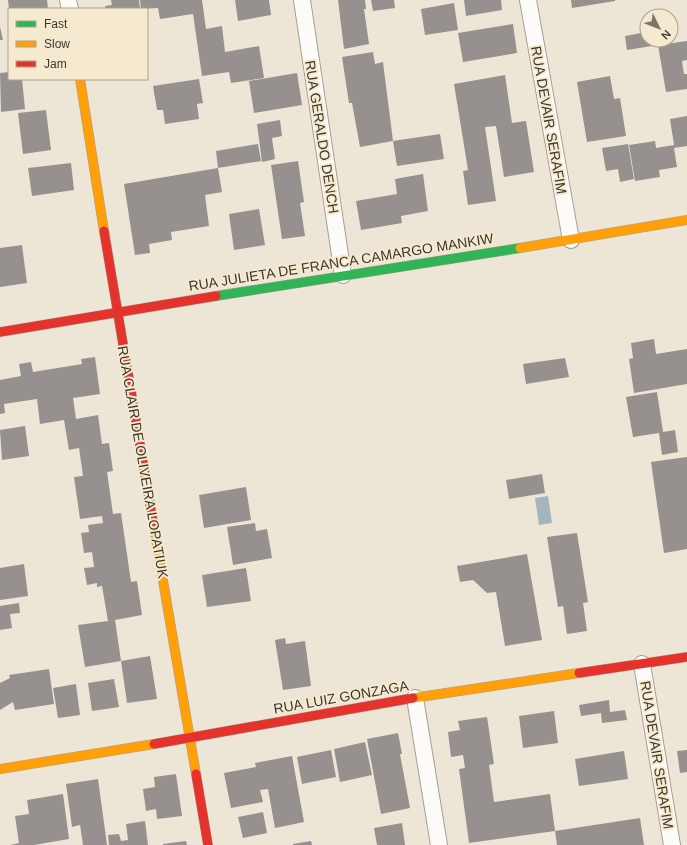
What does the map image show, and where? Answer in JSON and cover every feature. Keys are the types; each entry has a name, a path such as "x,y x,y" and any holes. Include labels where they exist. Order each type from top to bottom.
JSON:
{"street":[{"name":"RUA GERALDO DENCH","path":"302,0 343,275"},
{"name":"RUA DEVAIR SERAFIM","path":"528,0 571,240"},
{"name":"RUA CLAIR DE OLIVEIRA LOPATIUK","path":"80,80 117,313 208,845"},
{"name":"RUA JULIETA DE FRANCA CAMARGO MANKIW","path":"0,332 687,220"},
{"name":"RUA LUIZ GONZAGA","path":"0,769 190,738 415,698 687,657"},
{"name":"RUA DEVAIR SERAFIM","path":"642,664 672,845"},
{"path":"415,698 439,845"}],"shaded area":[{"path":"548,496 552,523 539,525 535,498"}],"building":[{"path":"8,0 47,0 48,8 9,8"},
{"path":"111,0 139,0 140,8 106,8 105,6 112,5"},
{"path":"140,0 202,0 206,29 222,26 225,52 259,46 264,78 231,83 229,72 202,76 193,14 160,19 158,8 141,8"},
{"path":"235,0 269,0 271,15 238,21"},
{"path":"338,0 365,0 366,9 364,9 369,44 344,49"},
{"path":"371,0 394,0 395,8 373,11"},
{"path":"464,0 501,0 502,10 466,16"},
{"path":"571,0 615,0 615,1 572,8"},
{"path":"454,3 458,30 425,35 421,9"},
{"path":"513,24 517,53 463,62 458,33"},
{"path":"0,27 3,40 0,40"},
{"path":"639,33 639,48 627,50 625,36"},
{"path":"687,41 687,60 682,61 684,74 687,74 687,89 666,92 659,48 679,48 679,42"},
{"path":"373,52 375,64 383,62 393,141 360,147 352,103 349,103 342,57"},
{"path":"8,72 8,80 22,80 25,109 1,112 0,73"},
{"path":"297,73 302,105 254,113 249,81"},
{"path":"505,75 512,123 526,121 534,172 504,177 496,126 485,127 496,201 468,205 463,171 468,170 454,84"},
{"path":"610,76 614,99 620,98 626,136 587,142 577,82"},
{"path":"199,79 203,103 197,104 199,119 165,124 163,110 157,110 153,86"},
{"path":"46,110 51,150 23,154 18,113"},
{"path":"687,116 687,146 674,148 677,167 659,170 660,177 635,181 629,145 655,141 656,148 674,145 670,119"},
{"path":"280,120 282,136 272,138 275,159 262,162 257,124"},
{"path":"440,134 444,159 397,166 393,141"},
{"path":"258,144 261,161 218,168 216,151"},
{"path":"628,144 634,179 620,182 618,169 606,171 602,148"},
{"path":"298,161 304,202 300,203 305,236 282,239 271,165"},
{"path":"71,163 74,190 32,196 28,168"},
{"path":"218,168 222,192 205,195 209,226 171,232 172,240 149,244 150,253 135,255 124,184"},
{"path":"423,174 428,211 401,216 402,223 361,230 356,201 397,194 395,179"},
{"path":"259,209 265,245 234,250 229,214"},
{"path":"22,245 27,283 0,287 0,248"},
{"path":"654,339 656,354 687,349 687,384 634,393 629,359 633,358 631,343"},
{"path":"95,357 100,394 73,398 76,419 98,415 102,444 109,443 113,471 107,472 113,514 121,513 131,582 137,581 142,615 115,620 121,661 85,667 78,625 108,621 102,586 97,587 97,583 87,585 84,568 94,567 92,552 84,553 81,533 89,532 88,525 103,523 102,516 80,519 74,477 83,476 79,448 69,450 64,420 40,424 37,399 4,404 5,413 0,414 0,380 21,376 19,364 31,362 33,372 82,364 81,359"},
{"path":"565,358 569,377 526,384 523,364"},
{"path":"657,392 663,432 675,430 678,452 662,455 659,433 633,437 626,397"},
{"path":"25,426 29,456 2,460 0,430"},
{"path":"687,457 687,549 664,553 651,462"},
{"path":"542,474 545,493 509,499 506,480"},
{"path":"246,487 251,520 204,528 199,495"},
{"path":"255,523 256,531 267,529 272,558 233,565 227,527"},
{"path":"577,533 588,602 583,603 587,631 567,634 563,606 558,607 547,537"},
{"path":"527,554 542,640 505,646 496,592 487,593 473,580 460,582 457,566"},
{"path":"24,564 28,596 0,600 0,568"},
{"path":"246,568 251,601 207,607 202,575"},
{"path":"19,603 20,613 10,614 12,628 0,630 0,606"},
{"path":"285,638 286,644 305,641 311,686 283,690 275,640"},
{"path":"150,656 157,699 127,703 121,661"},
{"path":"49,669 54,704 15,710 13,702 0,710 0,683 10,678 9,675"},
{"path":"114,679 119,707 92,711 88,683"},
{"path":"76,684 80,715 58,718 53,688"},
{"path":"609,700 610,712 625,710 627,720 602,723 601,713 581,716 579,705"},
{"path":"554,711 558,743 523,748 519,716"},
{"path":"487,717 494,764 489,765 494,802 550,794 555,831 469,843 459,769 465,768 463,755 451,757 448,732 460,730 458,721"},
{"path":"398,733 402,754 400,754 410,808 381,814 367,739"},
{"path":"365,742 372,775 340,782 334,749"},
{"path":"331,750 336,777 302,784 297,757"},
{"path":"687,750 687,772 680,773 677,751"},
{"path":"624,751 628,779 579,786 575,759"},
{"path":"292,756 304,822 275,828 268,789 260,790 263,802 231,808 224,773 256,767 255,763"},
{"path":"176,774 182,816 157,819 156,809 146,811 143,789 155,787 154,777"},
{"path":"98,779 107,845 83,845 80,825 72,827 66,784"},
{"path":"63,794 69,839 34,845 10,845 19,843 15,816 29,814 27,800"},
{"path":"263,812 267,833 243,838 238,817"},
{"path":"640,818 644,845 557,845 555,831"},
{"path":"145,821 148,845 109,845 108,835 119,834 121,841 128,840 126,824"},
{"path":"402,823 405,845 377,845 374,828"},
{"path":"186,841 187,845 163,845 163,844"},
{"path":"311,841 312,845 293,845 293,844"}],"traffic: fast":[{"path":"216,296 520,248"}],"traffic: slow":[{"path":"80,80 104,231"},
{"path":"520,248 687,220"},
{"path":"153,522 196,774"},
{"path":"413,698 579,673"},
{"path":"0,769 154,744"}],"traffic: jam":[{"path":"104,231 153,522"},
{"path":"0,332 216,296"},
{"path":"579,673 687,657"},
{"path":"154,744 413,698"},
{"path":"196,774 208,845"}]}
